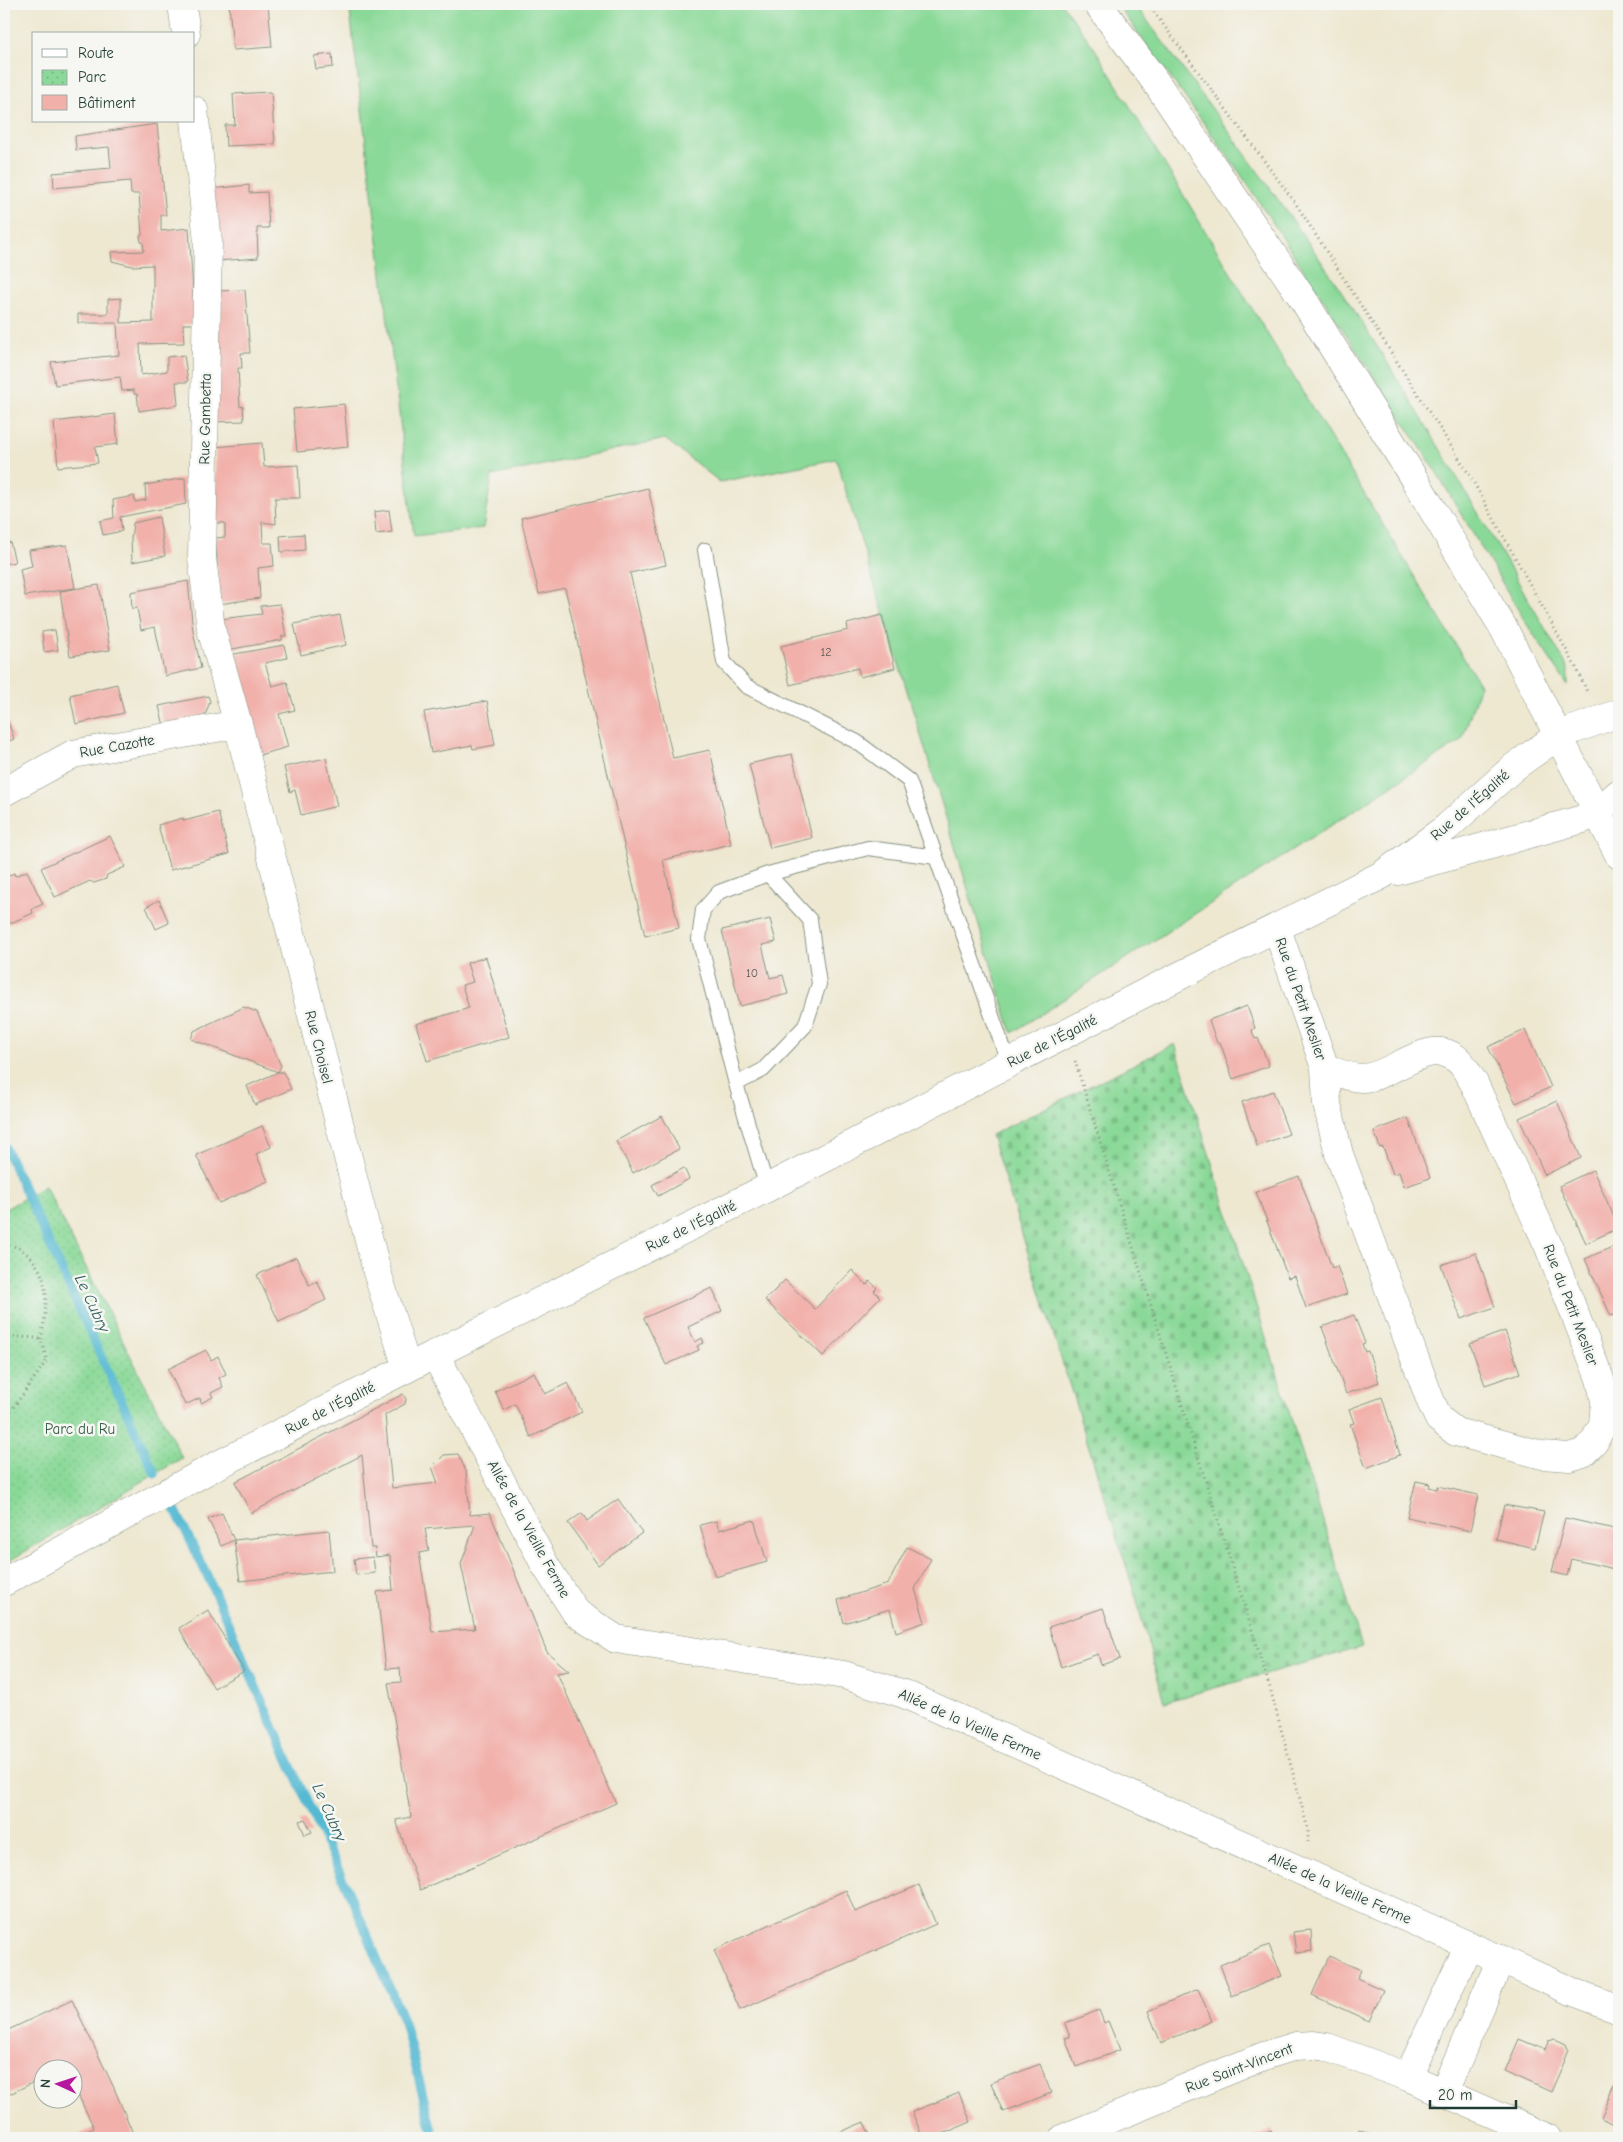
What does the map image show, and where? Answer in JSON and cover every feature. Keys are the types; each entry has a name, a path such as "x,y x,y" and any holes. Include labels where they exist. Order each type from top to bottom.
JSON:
{"street":[{"path":"182,4 186,32"},
{"path":"1098,4 1155,81 1303,299 1504,630 1619,855"},
{"name":"Rue Gambetta","path":"195,119 208,242 202,558 211,629 238,724"},
{"name":"Rue de l'Égalité","path":"4,1582 212,1468 1382,875 1446,828 1514,767 1559,735 1609,717"},
{"name":"Rue Cazotte","path":"4,792 73,754 238,724"},
{"name":"Rue Choisel","path":"238,724 377,1272 407,1368"},
{"name":"Rue de l'Égalité","path":"1382,875 1582,819 1597,812 1619,793"},
{"name":"Rue du Petit Meslier","path":"1277,929 1325,1068 1327,1104 1339,1154 1439,1419 1456,1432 1542,1455 1569,1457 1582,1453 1594,1442 1603,1424 1605,1401 1600,1379 1548,1245 1474,1083 1461,1063 1449,1055 1434,1052 1417,1056 1378,1075 1362,1078 1346,1076 1325,1068"},
{"name":"Allée de la Vieille Ferme","path":"435,1354 545,1565 576,1613 616,1639 844,1675 904,1694 1571,1991 1619,2009"},
{"path":"1408,2077 1469,1945"},
{"path":"1444,2092 1501,1960"},
{"name":"Rue Saint-Vincent","path":"1064,2138 1264,2056 1296,2046 1314,2045 1327,2046 1408,2077 1546,2138"}],"lane":[{"path":"705,550 724,662 746,686 857,742 909,781 1009,1064"},
{"path":"767,1188 736,1084 699,940 703,910 719,892 768,874 868,848 936,857"},
{"path":"736,1084 762,1070 805,1026 819,984 810,920 768,874"}],"path":[{"path":"1148,4 1296,204 1469,474 1579,673 1609,717"},
{"path":"1066,1034 1270,1688 1308,1829 1306,1874"},
{"path":"4,1245 20,1248 36,1263 45,1282 46,1311 41,1340 47,1360 4,1421"},
{"path":"4,1336 41,1340"}],"green space":[{"path":"349,4 1062,4 1095,49 1480,685 1462,740 1012,1033 836,459 720,482 665,439 492,476 483,528 414,536"},
{"path":"1117,4 1135,4 1265,181 1340,289 1428,429 1568,668 1568,686 1526,623 1434,468 1240,173"},
{"path":"1175,1044 1362,1647 1164,1702 1135,1594 991,1135"},
{"name":"Parc du Ru","path":"45,1186 182,1458 4,1564 4,1210"}],"building":[{"path":"229,4 268,4 272,47 233,50"},
{"path":"332,54 333,67 316,69 314,56"},
{"path":"271,92 275,144 226,146 225,125 235,125 233,94"},
{"path":"157,124 166,215 161,215 161,231 189,228 195,324 183,324 184,343 140,344 141,375 167,371 167,357 184,355 188,382 176,382 178,405 139,411 137,394 134,394 134,390 122,391 120,377 55,385 51,362 119,355 117,323 78,323 78,314 108,314 108,299 121,298 121,323 153,322 153,265 132,266 112,261 111,252 144,251 140,236 142,235 139,194 131,194 130,181 54,188 53,173 111,168 109,147 76,150 75,136"},
{"path":"249,185 249,193 267,192 269,228 257,228 258,258 217,261 211,189"},
{"path":"245,290 250,353 241,353 242,368 238,368 240,407 243,406 244,421 214,422 217,291"},
{"path":"344,404 348,447 297,452 293,409"},
{"path":"115,414 118,444 95,447 98,463 58,467 54,422"},
{"path":"262,443 264,467 298,465 300,498 275,498 276,524 262,522 263,543 272,543 274,566 258,568 260,598 219,604 216,538 225,537 225,523 216,523 215,447"},
{"path":"185,478 186,504 120,517 122,531 103,535 100,521 114,518 113,500 134,496 135,502 146,500 145,485"},
{"path":"648,488 666,565 630,573 673,758 710,750 731,844 663,860 679,928 645,936 565,588 539,594 521,518"},
{"path":"389,510 392,532 376,534 374,512"},
{"path":"159,517 165,556 132,562 131,539 133,523"},
{"path":"304,534 305,550 281,552 280,536"},
{"path":"10,542 15,562 4,564 4,543"},
{"path":"67,545 75,588 25,596 20,569 32,566 29,550"},
{"path":"188,581 193,631 201,668 165,676 155,627 141,630 137,608 132,609 131,592"},
{"path":"99,585 110,650 70,656 60,591"},
{"path":"280,604 286,636 282,636 282,640 227,650 220,619 262,614 260,606"},
{"path":"340,615 346,645 301,655 294,624"},
{"path":"882,615 895,668 860,677 858,668 790,685 781,646 848,630 847,624"},
{"path":"55,630 58,650 44,652 42,632"},
{"path":"284,645 287,658 265,663 272,686 287,682 295,710 279,714 288,747 256,756 229,655"},
{"path":"117,684 124,713 76,724 70,695"},
{"path":"208,696 210,701 205,716 164,726 159,706"},
{"path":"487,701 495,745 473,749 472,745 431,753 424,712"},
{"path":"4,710 14,739 4,743"},
{"path":"792,754 812,838 770,848 749,764"},
{"path":"326,758 337,806 301,815 295,790 290,792 284,767"},
{"path":"218,812 229,854 170,870 158,825 183,818 184,821"},
{"path":"110,836 125,867 107,875 106,879 94,883 90,881 55,897 41,868"},
{"path":"27,871 43,904 32,909 33,913 4,926 4,878 14,873 15,876"},
{"path":"159,900 169,923 156,929 146,907"},
{"path":"770,919 776,942 762,945 770,978 783,975 788,994 740,1006 722,930"},
{"path":"486,957 509,1037 427,1061 416,1024 469,1008 462,985 473,982 467,963"},
{"path":"1247,1006 1255,1028 1252,1030 1253,1034 1255,1039 1258,1038 1269,1066 1233,1079 1220,1042 1217,1043 1209,1020"},
{"path":"244,1007 257,1012 281,1066 278,1072 191,1039 194,1031"},
{"path":"1525,1030 1551,1087 1516,1103 1488,1047"},
{"path":"278,1072 283,1072 291,1089 255,1105 247,1086"},
{"path":"1273,1091 1289,1134 1257,1146 1242,1102"},
{"path":"1557,1101 1581,1158 1545,1175 1519,1118"},
{"path":"662,1116 679,1149 633,1173 616,1141"},
{"path":"1408,1118 1430,1178 1404,1187 1399,1172 1393,1174 1383,1147 1380,1148 1374,1131"},
{"path":"262,1126 271,1147 256,1154 268,1181 219,1203 196,1155"},
{"path":"684,1168 689,1179 658,1196 652,1185"},
{"path":"1593,1170 1619,1228 1586,1243 1559,1186"},
{"path":"1299,1176 1332,1268 1337,1266 1347,1294 1306,1308 1295,1276 1288,1278 1256,1192"},
{"path":"1619,1244 1619,1313 1611,1316 1585,1259"},
{"path":"1476,1253 1495,1307 1461,1319 1441,1265"},
{"path":"296,1257 309,1285 317,1281 326,1300 279,1322 257,1275"},
{"path":"852,1270 867,1285 870,1281 877,1288 874,1291 880,1297 823,1356 765,1300 785,1280 815,1309"},
{"path":"712,1288 722,1311 688,1327 695,1342 702,1338 704,1343 697,1346 699,1350 666,1365 644,1318"},
{"path":"1354,1315 1365,1343 1362,1344 1365,1352 1368,1351 1379,1382 1346,1394 1322,1327"},
{"path":"1505,1331 1520,1373 1485,1385 1470,1344"},
{"path":"206,1350 211,1360 218,1356 226,1374 219,1378 223,1387 211,1393 213,1397 201,1403 200,1398 185,1405 168,1369"},
{"path":"534,1372 545,1394 568,1383 582,1412 531,1437 515,1404 504,1410 495,1391"},
{"path":"403,1394 406,1399 405,1404 385,1415 392,1488 438,1483 432,1467 444,1455 458,1454 466,1471 470,1515 490,1513 547,1652 569,1671 557,1673 616,1803 420,1890 396,1820 411,1817 388,1683 401,1682 400,1668 386,1669 377,1592 393,1590 390,1555 376,1557 375,1548 371,1548 362,1455 251,1513 235,1482","holes":["475,1525 461,1564 475,1629 432,1632 419,1553 429,1551 425,1529"]},
{"path":"1382,1397 1400,1455 1366,1468 1350,1424 1354,1423 1349,1409"},
{"path":"1416,1481 1430,1484 1429,1487 1437,1489 1438,1486 1478,1495 1470,1531 1407,1517"},
{"path":"618,1499 642,1533 598,1565 568,1523 582,1513 587,1521"},
{"path":"1504,1505 1544,1512 1535,1548 1496,1539"},
{"path":"222,1513 234,1540 221,1546 208,1519"},
{"path":"1565,1518 1619,1530 1619,1546 1614,1569 1571,1559 1567,1576 1552,1572"},
{"path":"754,1520 767,1562 715,1577 700,1525 716,1521 719,1530"},
{"path":"329,1530 333,1571 240,1581 234,1540"},
{"path":"907,1547 931,1559 915,1589 925,1622 896,1632 890,1609 844,1623 838,1600 888,1584"},
{"path":"373,1557 375,1573 356,1575 354,1559"},
{"path":"1103,1608 1120,1659 1101,1665 1098,1654 1061,1667 1049,1627"},
{"path":"208,1610 244,1671 214,1688 179,1628"},
{"path":"305,1819 312,1832 305,1835 299,1821"},
{"path":"919,1885 936,1924 740,2010 714,1950 846,1890 855,1912"},
{"path":"1311,1930 1312,1951 1296,1953 1293,1932"},
{"path":"1269,1945 1282,1976 1232,1996 1220,1965"},
{"path":"1329,1956 1361,1970 1357,1978 1383,1990 1369,2021 1312,1995"},
{"path":"1198,1989 1212,2021 1161,2043 1148,2011"},
{"path":"72,2000 114,2088 135,2138 71,2138 94,2128 82,2103 82,2060 32,2060 32,2083 4,2097 4,2032"},
{"path":"1099,2010 1104,2023 1108,2021 1120,2050 1076,2067 1065,2038 1070,2037 1065,2024"},
{"path":"1519,2039 1545,2050 1549,2041 1555,2039 1566,2044 1568,2049 1565,2060 1551,2092 1505,2071"},
{"path":"1040,2064 1051,2093 1003,2112 991,2083"},
{"path":"1617,2082 1619,2083 1619,2125 1601,2117"},
{"path":"959,2093 971,2122 933,2138 923,2138 912,2112"},
{"path":"864,2122 871,2138 826,2138"},
{"path":"1359,2129 1371,2134 1380,2138 1354,2138"},
{"path":"1271,2130 1275,2138 1251,2138"}],"waterway":[{"name":"Le Cubry","path":"4,1145 155,1474"},
{"name":"Le Cubry","path":"174,1507 207,1575 284,1751 355,1906 404,2022 434,2138"}]}
